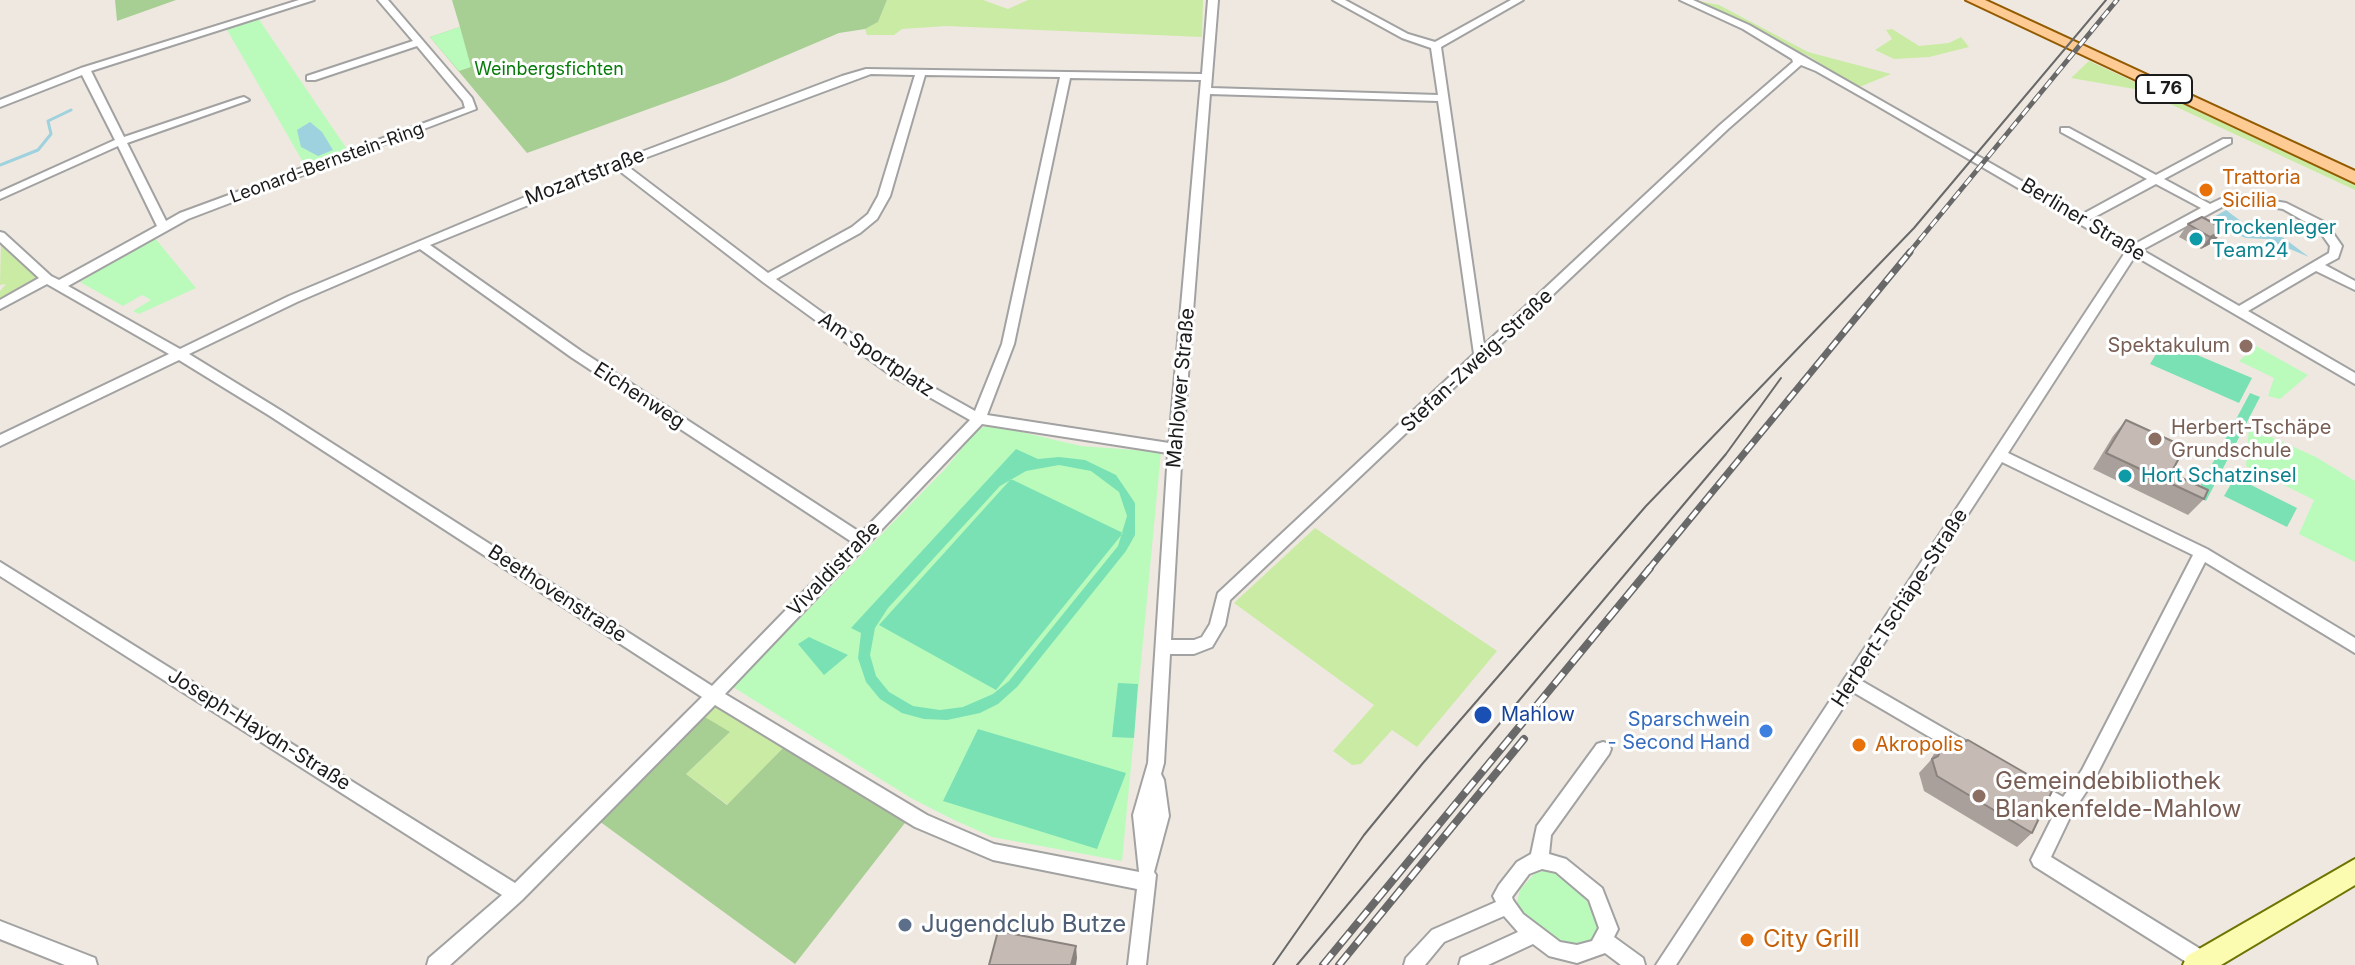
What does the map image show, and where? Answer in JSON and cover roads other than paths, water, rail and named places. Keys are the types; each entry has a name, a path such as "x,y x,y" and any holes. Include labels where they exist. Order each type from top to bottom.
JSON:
{"main road":[{"name":"L 76","path":"1973,0 2355,178"},
{"name":"L 76","path":"1989,0 2355,170"},
{"path":"2203,964 2355,871"}],"street":[{"path":"0,104 85,70 309,0"},
{"name":"Leonard-Bernstein-Ring","path":"0,305 54,282 206,207 471,109 468,100 383,0"},
{"name":"Mahlower Straße","path":"1137,965 1147,874 1160,816 1155,776 1175,449 1213,0"},
{"path":"1338,0 1405,36 1438,43 1518,0"},
{"name":"Berliner Straße","path":"1685,0 1746,27 2355,379"},
{"path":"311,78 419,42"},
{"path":"1438,43 1478,351 1483,356"},
{"name":"Stefan-Zweig-Straße","path":"1164,647 1194,647 1207,642 1217,625 1223,597 1724,127 1802,62"},
{"path":"85,70 163,227"},
{"name":"Mozartstraße","path":"0,441 293,299 553,189 846,78 870,71 1051,73 1065,77 1208,77"},
{"path":"767,279 856,230 873,216 884,196 921,71"},
{"name":"Vivaldistraße","path":"436,965 516,894 714,695 979,419 1008,344 1065,77"},
{"path":"1207,91 1443,98"},
{"path":"0,196 121,141 244,100"},
{"path":"2065,130 2207,207"},
{"path":"2082,219 2227,141"},
{"name":"Am Sportplatz","path":"619,165 767,279 897,373 979,419 1175,449"},
{"path":"2133,250 2207,207 2231,197 2248,197 2286,206 2322,226 2336,246 2334,255 2238,312"},
{"name":"Beethovenstraße","path":"0,236 54,282 178,353 714,695 914,817 963,842 1047,865 1147,874"},
{"name":"Eichenweg","path":"422,245 576,354 861,540"},
{"name":"Herbert-Tschäpe-Straße","path":"1665,965 2133,250"},
{"path":"2315,265 2355,286"},
{"path":"2000,455 2202,553 2355,646"},
{"path":"2202,553 2088,775 2066,807 2040,860 2203,964"},
{"name":"Joseph-Haydn-Straße","path":"0,568 516,894"},
{"path":"1851,683 1985,760"},
{"path":"1542,861 1543,832 1603,749"},
{"path":"2012,776 2066,807"},
{"path":"1542,861 1560,865 1596,894 1609,929 1598,948 1577,954 1556,950 1534,934 1507,906 1502,896 1505,891 1523,868 1532,862 1542,861"},
{"path":"1413,965 1438,936 1507,906"},
{"path":"0,930 88,965"},
{"path":"1468,965 1534,934"},
{"path":"1604,941 1636,965"}],"water":[{"path":"310,122 322,132 333,150 318,156 301,147 297,130"},
{"path":"2226,210 2242,222 2255,222 2309,257 2266,239 2246,238 2205,222"}],"waterway":[{"path":"0,165 38,150 51,134 48,121 71,110"}],"tram line":[{"path":"1273,965 1364,835 1423,763 1646,506 1914,228 2106,0"},
{"path":"1297,965 1726,454 1781,378"}],"railway":[{"path":"1908,254 2117,0"},
{"path":"1648,570 1910,252"},
{"path":"1323,965 1650,568"},
{"path":"1339,965 1524,739"}],"place":[{"name":"Trattoria Sicilia","path":"2206,190"},
{"name":"Trockenleger Team24","path":"2196,239"},
{"name":"Spektakulum","path":"2246,346"},
{"name":"Herbert-Tschäpe Grundschule","path":"2155,439"},
{"name":"Hort Schatzinsel","path":"2125,476"},
{"name":"Mahlow","path":"1483,715"},
{"name":"Sparschwein - Second Hand","path":"1766,731"},
{"name":"Akropolis","path":"1859,745"},
{"name":"Gemeindebibliothek Blankenfelde-Mahlow","path":"1979,796"},
{"name":"Jugendclub Butze","path":"905,925"},
{"name":"City Grill","path":"1747,940"}],"park label":[{"name":"Weinbergsfichten","path":"549,70"}]}
